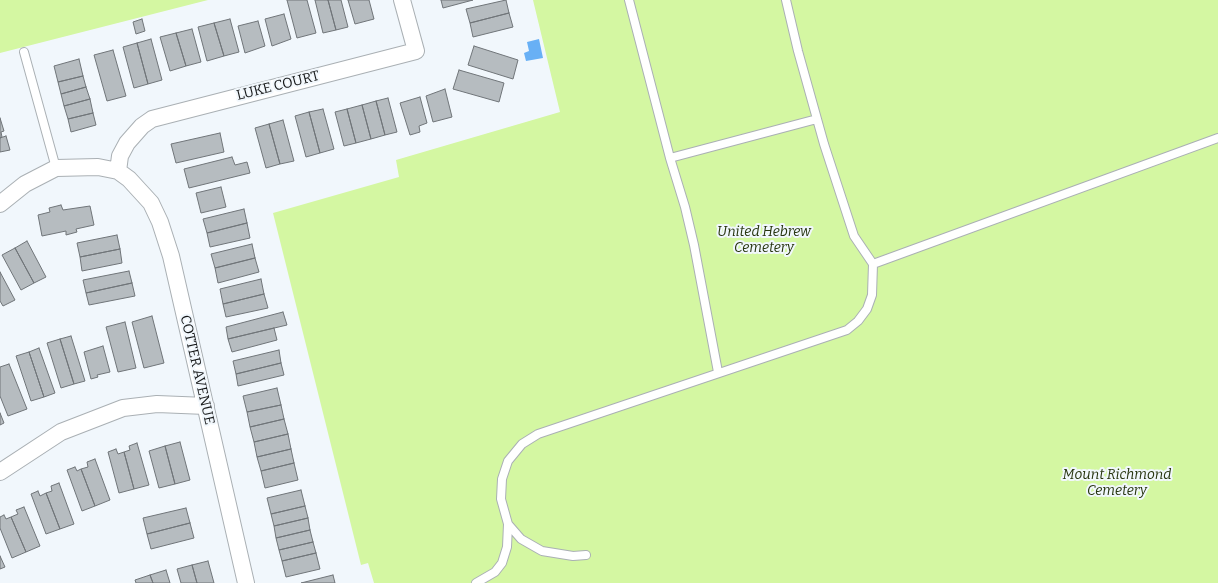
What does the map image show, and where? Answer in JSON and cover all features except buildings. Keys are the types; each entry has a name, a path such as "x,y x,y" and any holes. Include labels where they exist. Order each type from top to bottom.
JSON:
{"street":[{"name":"LUKE COURT","path":"118,171 120,156 127,143 142,126 152,119 416,51 402,0"},
{"path":"0,204 26,184 56,168 98,167 118,171"},
{"name":"COTTER AVENUE","path":"118,171 129,179 151,204 160,222 170,256 206,406 246,583"},
{"path":"0,472 60,432 123,408 157,404 206,406"}],"lane":[{"path":"628,0 694,245 718,372"},
{"path":"476,583 495,572 502,563 507,547 508,524 501,499 502,479 508,461 522,444 538,434 718,372 847,330 858,321 867,309 872,295 873,264 854,236 817,119 798,51 786,0"},
{"path":"24,52 56,168"},
{"path":"670,158 817,119"},
{"path":"873,264 1218,138"},
{"path":"508,524 521,540 542,551 573,556 586,555"}],"green space":[{"path":"0,0 208,0 0,53"},
{"name":"United Hebrew Cemetery","path":"533,0 1218,0 1218,583 374,583 368,563 361,565 273,213 399,177 396,160 560,112"}],"water":[{"path":"539,39 543,58 526,61 524,53 529,51 527,42"}],"park label":[{"name":"Mount Richmond Cemetery","path":"1117,484"}]}
